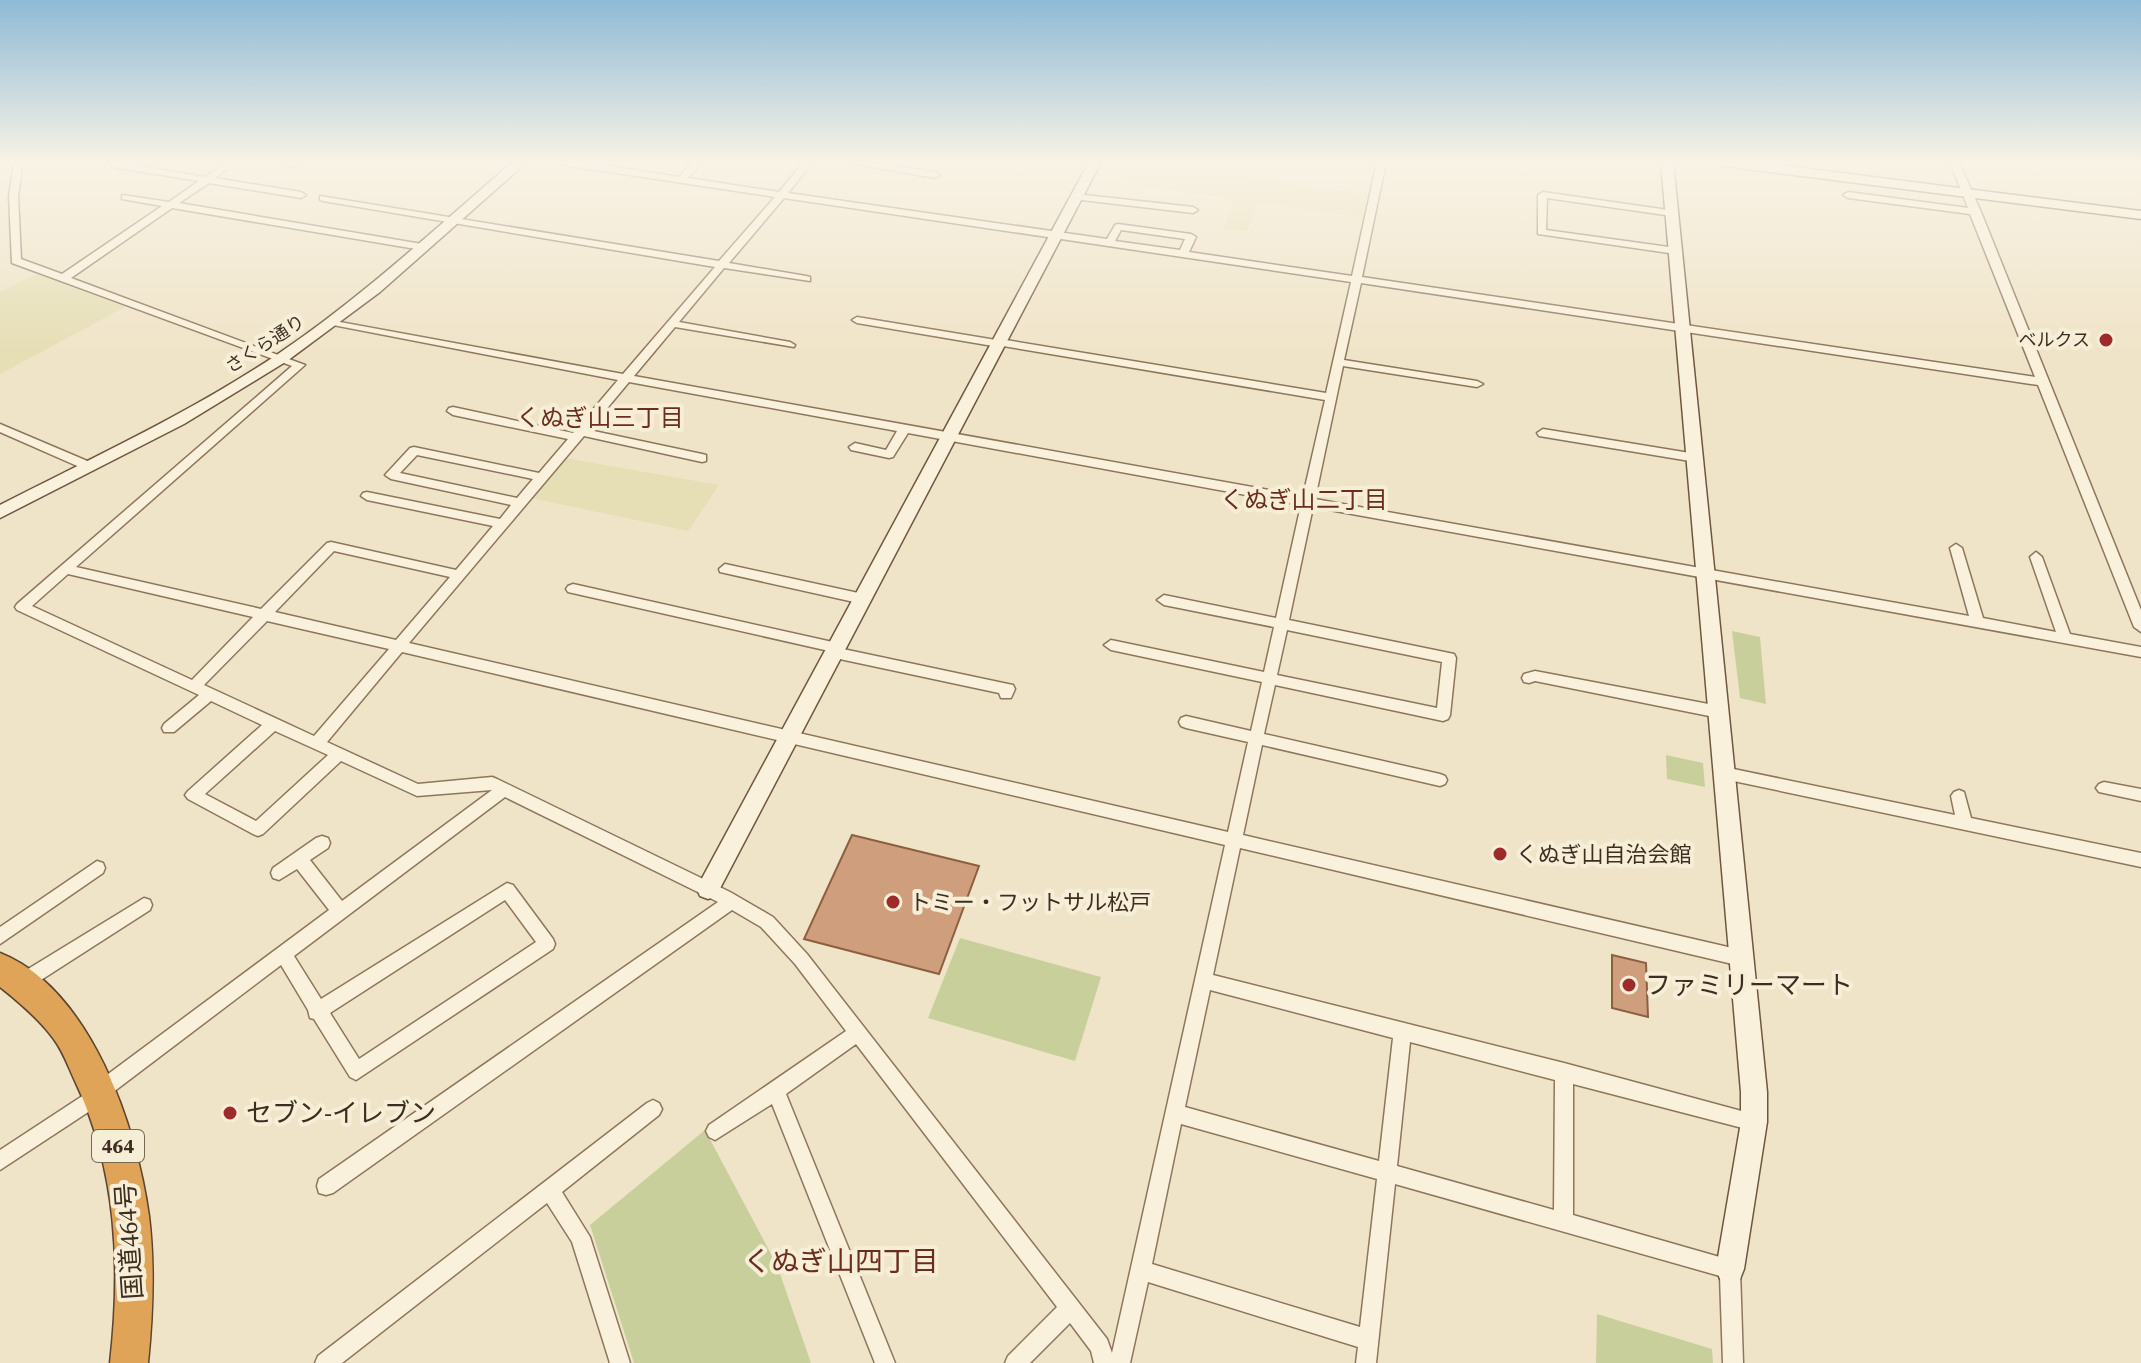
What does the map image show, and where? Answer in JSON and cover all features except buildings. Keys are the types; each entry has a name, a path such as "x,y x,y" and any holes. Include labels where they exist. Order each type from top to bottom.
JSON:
{"highway":[{"name":"国道464号","path":"10,976 71,1036 99,1093 123,1163 135,1280 129,1363"}],"street":[{"path":"62,279 140,226"},
{"path":"294,226 422,247"},
{"name":"さくら通り","path":"0,512 212,402 280,360 333,322 447,226"},
{"path":"487,226 806,279"},
{"path":"318,742 756,226"},
{"path":"992,226 2043,382"},
{"path":"708,889 1062,226"},
{"path":"1120,1363 1368,226"},
{"path":"1541,226 1541,232 1676,251"},
{"path":"1673,226 1754,1092 1754,1122 1730,1269 1733,1363"},
{"path":"1981,226 2141,627"},
{"path":"1110,242 1118,227 1191,237 1184,253"},
{"path":"0,228 15,228 16,261 300,365 22,607 417,790 492,783 708,889 767,922 801,959 1100,1346 1104,1363"},
{"path":"857,320 1329,397"},
{"path":"333,322 2141,652"},
{"path":"673,324 790,345"},
{"path":"1337,362 1477,384"},
{"path":"453,411 702,458"},
{"path":"0,428 88,466"},
{"path":"855,447 889,454 905,428"},
{"path":"1543,434 1696,458"},
{"path":"521,503 391,475 414,451 541,477"},
{"path":"367,496 504,524"},
{"path":"195,686 331,546 460,575"},
{"path":"1956,548 1977,622"},
{"path":"2036,557 2065,638"},
{"path":"66,569 1741,958"},
{"path":"725,569 863,599"},
{"path":"573,589 1008,689 1006,694"},
{"path":"1111,645 1443,715 1449,658 1164,600"},
{"path":"1529,678 1535,676 1719,712"},
{"path":"169,728 211,693"},
{"path":"1186,722 1440,780"},
{"path":"273,724 193,795 258,829 338,755"},
{"path":"1724,773 2141,860"},
{"path":"2104,788 2141,795"},
{"path":"0,1161 99,1093 504,789"},
{"path":"1959,796 1964,823"},
{"path":"279,873 322,843"},
{"path":"299,859 340,911"},
{"path":"0,936 97,868"},
{"path":"283,954 316,1012 356,1071 547,944 507,890 316,1012"},
{"path":"326,1186 731,902"},
{"path":"10,976 144,905"},
{"path":"1204,981 1754,1122"},
{"path":"1366,1363 1402,1031"},
{"path":"715,1131 856,1034"},
{"path":"1563,1222 1564,1072"},
{"path":"776,1091 885,1363"},
{"path":"325,1363 653,1109"},
{"path":"1174,1113 1730,1269"},
{"path":"550,1191 580,1237 620,1363"},
{"path":"1140,1270 1369,1340"},
{"path":"1015,1363 1070,1309"}],"shaded area":[{"path":"1225,226 1249,226 1247,231 1224,229"},
{"path":"36,274 125,307 0,374 0,292"},
{"path":"565,458 719,485 688,531 531,498"}],"green space":[{"path":"1732,631 1760,637 1766,704 1740,698"},
{"path":"1666,755 1703,763 1705,787 1667,779"},
{"name":"トミー・フットサル松戸","path":"960,938 1101,977 1075,1061 928,1018"},
{"path":"705,1130 777,1265 811,1363 634,1363 590,1225"},
{"path":"1597,1314 1712,1349 1713,1363 1596,1363"}],"place":[{"name":"ベルクス","path":"2106,340"},
{"name":"くぬぎ山自治会館","path":"1500,854"},
{"name":"トミー・フットサル松戸","path":"893,902"},
{"name":"ファミリーマート","path":"1629,985"},
{"name":"セブン-イレブン","path":"230,1113"}],"district":[{"name":"くぬぎ山三丁目","path":"600,418"},
{"name":"くぬぎ山二丁目","path":"1304,500"},
{"name":"くぬぎ山四丁目","path":"841,1261"}]}
